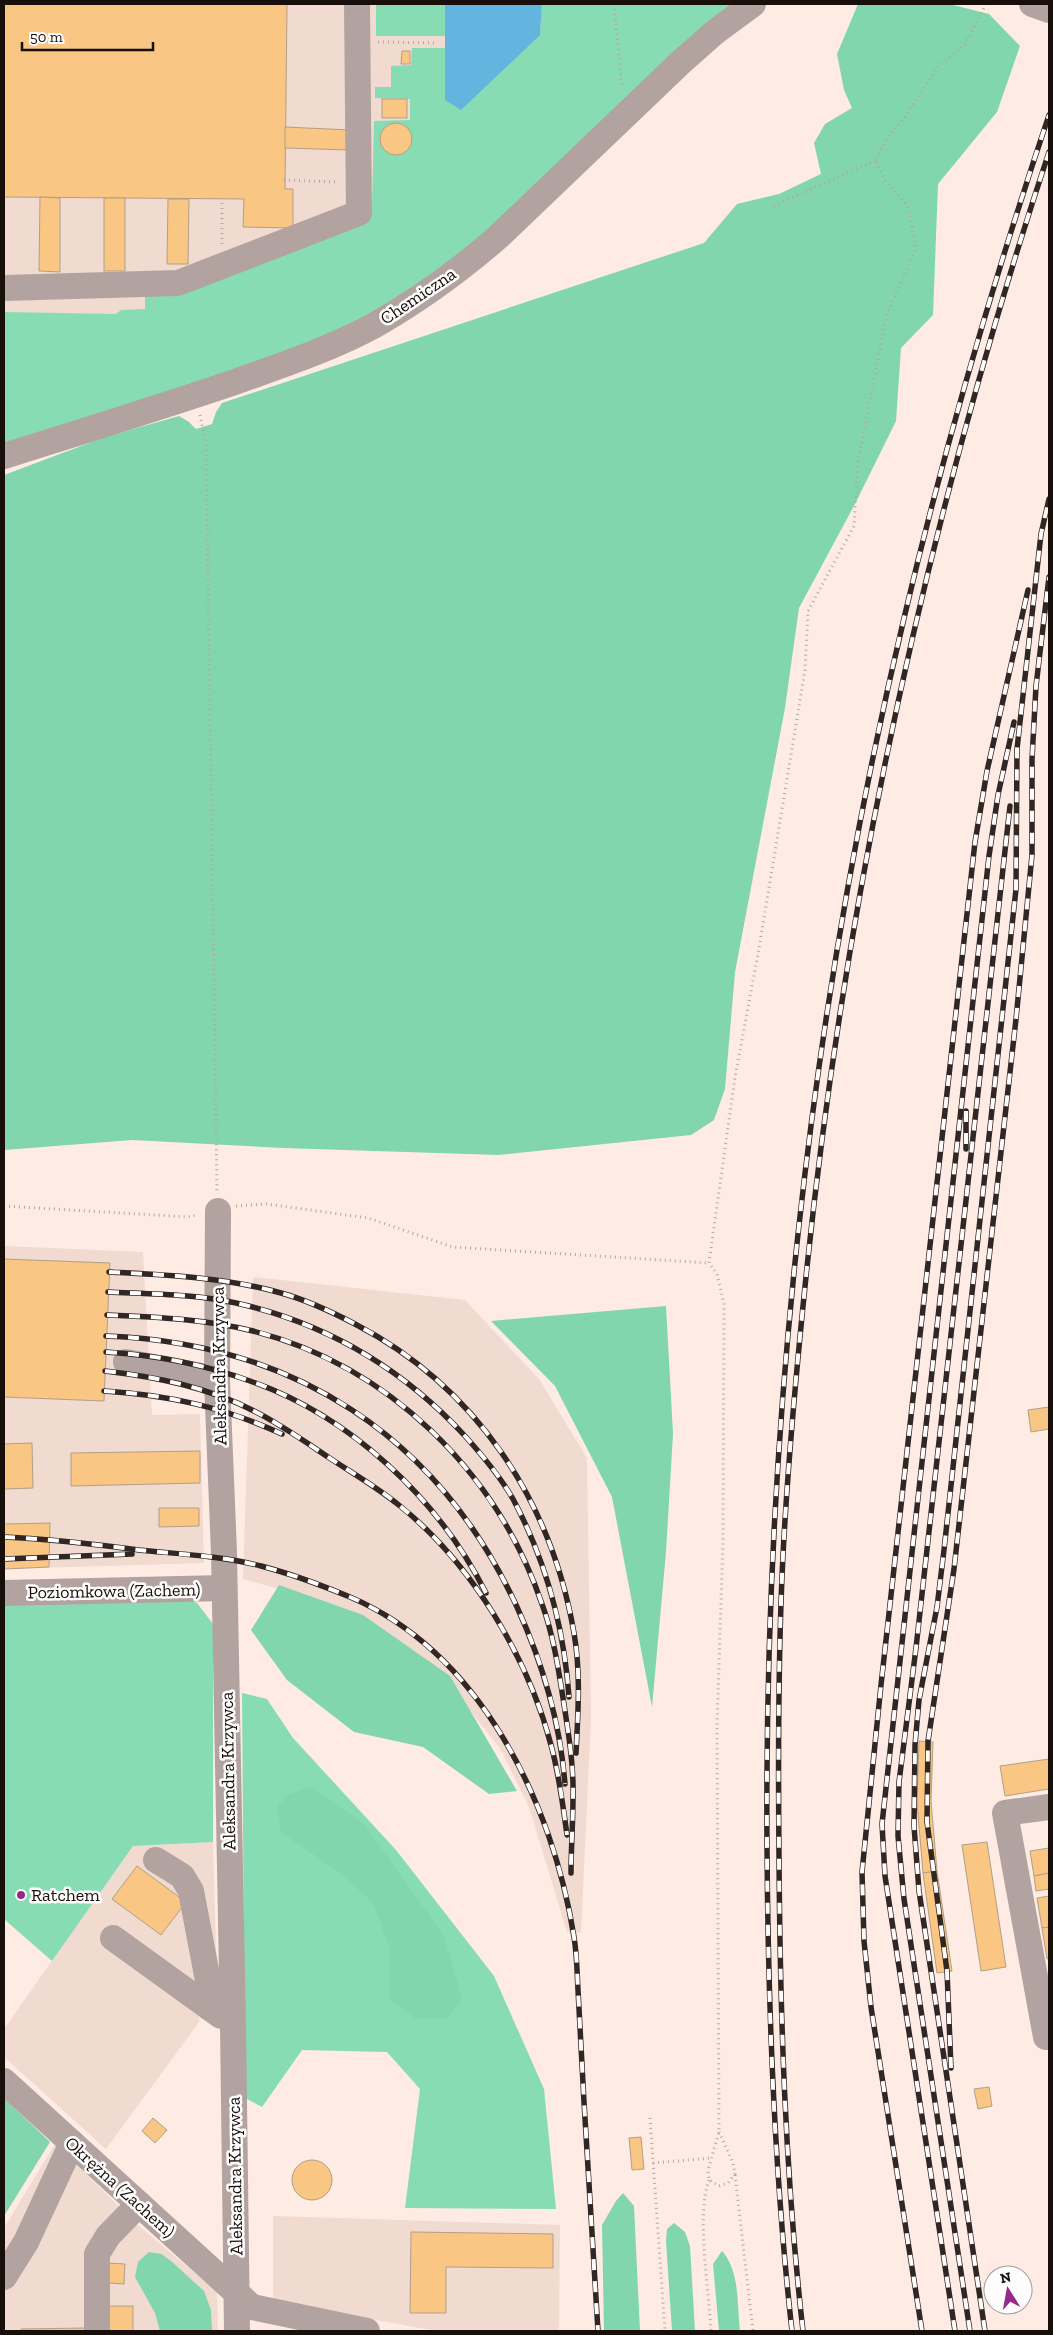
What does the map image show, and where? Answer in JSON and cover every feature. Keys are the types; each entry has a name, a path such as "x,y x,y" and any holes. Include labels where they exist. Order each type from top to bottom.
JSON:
{"street":[{"path":"4,288 178,283 359,213 357,4"},
{"name":"Chemiczna","path":"4,456 195,395 325,348 374,326 469,262 498,237 715,32 753,4"},
{"name":"Aleksandra Krzywca","path":"218,1211 217,1379 234,2025 237,2331"},
{"path":"126,1362 217,1379"},
{"name":"Poziomkowa (Zachem)","path":"4,1593 224,1588"},
{"path":"1048,2042 1006,1814 1049,1807"},
{"path":"156,1860 182,1876 191,1891 210,1991 210,2008"},
{"path":"113,1938 234,2025"},
{"name":"Okrężna (Zachem)","path":"4,2081 252,2308 314,2325 367,2331"},
{"path":"4,2277 26,2242 72,2143"},
{"path":"96,2331 97,2254 108,2236 139,2204"}],"path":[{"path":"614,4 625,116"},
{"path":"774,206 876,160 888,136 902,120 938,67 965,44 986,4"},
{"path":"374,42 438,43"},
{"path":"711,2331 703,2215 709,2180 708,2170 719,2132 717,1725 723,1542 724,1304 717,1274 709,1263 735,1077 758,954 805,670 808,611 854,526 858,460 887,313 916,248 908,206 884,179 876,160"},
{"path":"195,395 206,445 218,1211"},
{"path":"4,1206 188,1217 242,1204 275,1205 368,1218 453,1247 709,1263"},
{"path":"650,2118 665,2331"},
{"path":"719,2132 733,2163 735,2174 753,2331"},
{"path":"653,2163 712,2158"},
{"path":"709,2180 719,2186 728,2183 735,2174"}],"shaded area":[{"path":"4,4 598,4 367,234 4,366"},
{"path":"4,1246 143,1252 152,1415 200,1414 204,1563 4,1569"},
{"path":"253,1277 465,1300 539,1379 587,1458 591,1719 581,1933 567,1932 529,1807 500,1748 445,1680 315,1599 243,1579"},
{"path":"213,1842 217,1985 200,1991 199,2022 106,2149 4,2057 4,2029 133,1846"},
{"path":"55,2144 138,2225 217,2292 218,2331 4,2331 4,2228"},
{"path":"273,2216 560,2225 559,2331 436,2331 273,2301"}],"green space":[{"path":"376,4 445,4 445,36 376,36"},
{"path":"542,4 735,4 496,226 393,302 300,349 4,444 4,312 116,314 121,310 145,309 145,296 178,296 355,228 372,206 374,121 410,120 410,99 375,98 375,87 391,87 391,66 411,65 412,48 445,48 445,100 540,35"},
{"path":"858,4 949,4 989,14 1020,46 997,112 938,184 933,315 901,348 896,421 856,502 799,608 785,708 735,972 725,1089 714,1120 691,1135 499,1155 283,1148 132,1140 4,1150 4,475 105,437 179,416 196,429 212,424 216,412 222,403 704,243 737,204 779,194 821,174 814,143 825,124 852,108 844,90 837,54"},
{"path":"666,1306 673,1434 666,1552 652,1707 612,1497 555,1386 491,1321"},
{"path":"279,1585 363,1615 450,1676 517,1791 489,1794 423,1747 354,1732 287,1680 251,1630"},
{"path":"176,1595 197,1603 213,1624 213,1842 133,1846 52,1961 4,1919 4,1601"},
{"path":"242,1693 267,1699 293,1738 396,1850 494,1976 544,2089 556,2209 405,2208 420,2089 387,2052 302,2050 262,2107 245,2098"},
{"path":"311,1787 364,1824 444,1936 462,1999 448,2018 416,2019 389,1999 390,1949 373,1903 343,1875 281,1832 277,1807 288,1794"},
{"path":"4,2098 50,2142 4,2216"},
{"path":"623,2193 634,2206 640,2331 604,2331 602,2225"},
{"path":"674,2223 685,2232 690,2246 695,2331 672,2331 666,2241 667,2229"},
{"path":"722,2251 728,2259 735,2278 740,2331 719,2331 713,2264"},
{"path":"149,2252 161,2254 171,2261 204,2291 211,2310 212,2331 160,2331 155,2313 135,2277 138,2262"}],"water":[{"path":"445,4 542,4 540,35 461,110 445,100"}],"building":[{"path":"4,4 287,4 285,189 293,189 293,228 243,227 244,199 4,197"},
{"path":"402,51 410,51 410,64 401,64"},
{"path":"382,99 407,99 407,118 382,118"},
{"path":"396,123 402,124 407,128 411,133 411,145 407,150 402,154 396,155 390,154 385,150 381,145 380,139 381,133 385,128 390,124"},
{"path":"285,127 350,130 349,150 285,148"},
{"path":"40,197 60,198 60,272 39,271"},
{"path":"104,198 125,198 125,271 104,271"},
{"path":"168,199 189,199 188,264 167,264"},
{"path":"4,1259 110,1263 104,1401 4,1397"},
{"path":"1049,1407 1049,1429 1031,1432 1028,1410"},
{"path":"32,1443 33,1488 4,1489 4,1444"},
{"path":"200,1451 200,1483 71,1486 71,1453"},
{"path":"159,1508 199,1508 199,1526 159,1527"},
{"path":"50,1523 49,1567 4,1569 4,1524"},
{"path":"919,1741 933,1742 931,1801 937,1871 923,1873 917,1803"},
{"path":"1049,1759 1049,1789 1005,1796 1000,1766"},
{"path":"987,1842 1006,1967 981,1971 962,1845"},
{"path":"1049,1848 1049,1873 1034,1876 1030,1851"},
{"path":"137,1866 186,1902 161,1935 112,1899"},
{"path":"937,1871 952,1971 937,1973 923,1873"},
{"path":"1049,1873 1049,1889 1036,1891 1034,1876"},
{"path":"1049,1896 1049,1927 1042,1928 1037,1898"},
{"path":"1049,1927 1049,1959 1047,1959 1042,1928"},
{"path":"989,2087 992,2106 978,2109 974,2089"},
{"path":"153,2118 167,2130 155,2143 142,2131"},
{"path":"641,2137 644,2169 632,2170 629,2138"},
{"path":"308,2160 316,2160 323,2163 329,2169 332,2180 329,2191 323,2197 316,2200 308,2200 301,2197 295,2191 292,2184 292,2176 295,2169 301,2163"},
{"path":"411,2232 553,2234 553,2268 446,2267 446,2313 410,2313"},
{"path":"108,2263 125,2264 124,2284 108,2283"},
{"path":"104,2306 133,2306 133,2331 104,2331"},
{"path":"87,2328 87,2331 21,2331 21,2329"}],"railway":[{"path":"792,2331 776,2150 769,1968 767,1846 768,1692 774,1536 784,1381 799,1226 818,1072 843,918 871,765 920,551 954,425 1009,238 1049,115"},
{"path":"803,2331 792,2212 782,2033 779,1742 780,1630 785,1519 807,1267 824,1125 845,983 898,703 930,564 966,426 1006,288 1049,152"},
{"path":"985,2331 919,1891 914,1826 915,1745 919,1700 937,1607 944,1550 1016,889 1017,749 1041,534 1049,499"},
{"path":"951,2068 947,1971 927,1822 928,1741 954,1569 1016,1019 1032,855 1032,759 1036,686 1049,577"},
{"path":"922,2331 871,2007 864,1941 862,1872 881,1685 975,842 987,771 1028,590"},
{"path":"955,2331 885,1876 882,1824 989,856 998,795 1014,722"},
{"path":"970,2331 904,1899 898,1836 899,1782 916,1648 1010,806"},
{"path":"966,1111 966,1149"},
{"path":"109,1272 152,1274 238,1283 281,1293 310,1303 355,1324 398,1350 437,1380 471,1414 501,1452 527,1493 547,1537 563,1584 574,1633 578,1663 576,1753"},
{"path":"108,1292 205,1298 236,1303 269,1312 332,1336 361,1352 416,1390 441,1412 484,1458 508,1490 525,1522 552,1595 563,1645 569,1697"},
{"path":"107,1315 199,1321 253,1331 303,1347 349,1370 392,1398 432,1431 467,1469 497,1511 522,1556 542,1604 555,1650 572,1760 571,1873"},
{"path":"106,1336 174,1343 238,1357 297,1380 352,1410 402,1448 446,1494 484,1547 517,1607 535,1650 549,1693 559,1738 565,1784"},
{"path":"106,1352 143,1355 215,1370 250,1381 287,1396 322,1416 356,1438 388,1464 417,1493 466,1558 486,1593"},
{"path":"105,1371 143,1376 200,1389 254,1411 273,1421 373,1486 426,1529 473,1583 494,1614 528,1679 541,1712 554,1756 567,1835"},
{"path":"104,1391 173,1399 195,1404 238,1416 282,1434"},
{"path":"4,1537 72,1542 216,1558 261,1566 295,1576 350,1597 396,1622 437,1655 473,1694 503,1738 528,1786 549,1836 564,1887 574,1937 598,2331"},
{"path":"4,1559 132,1554"}],"place":[{"name":"Ratchem","path":"21,1895"}]}
